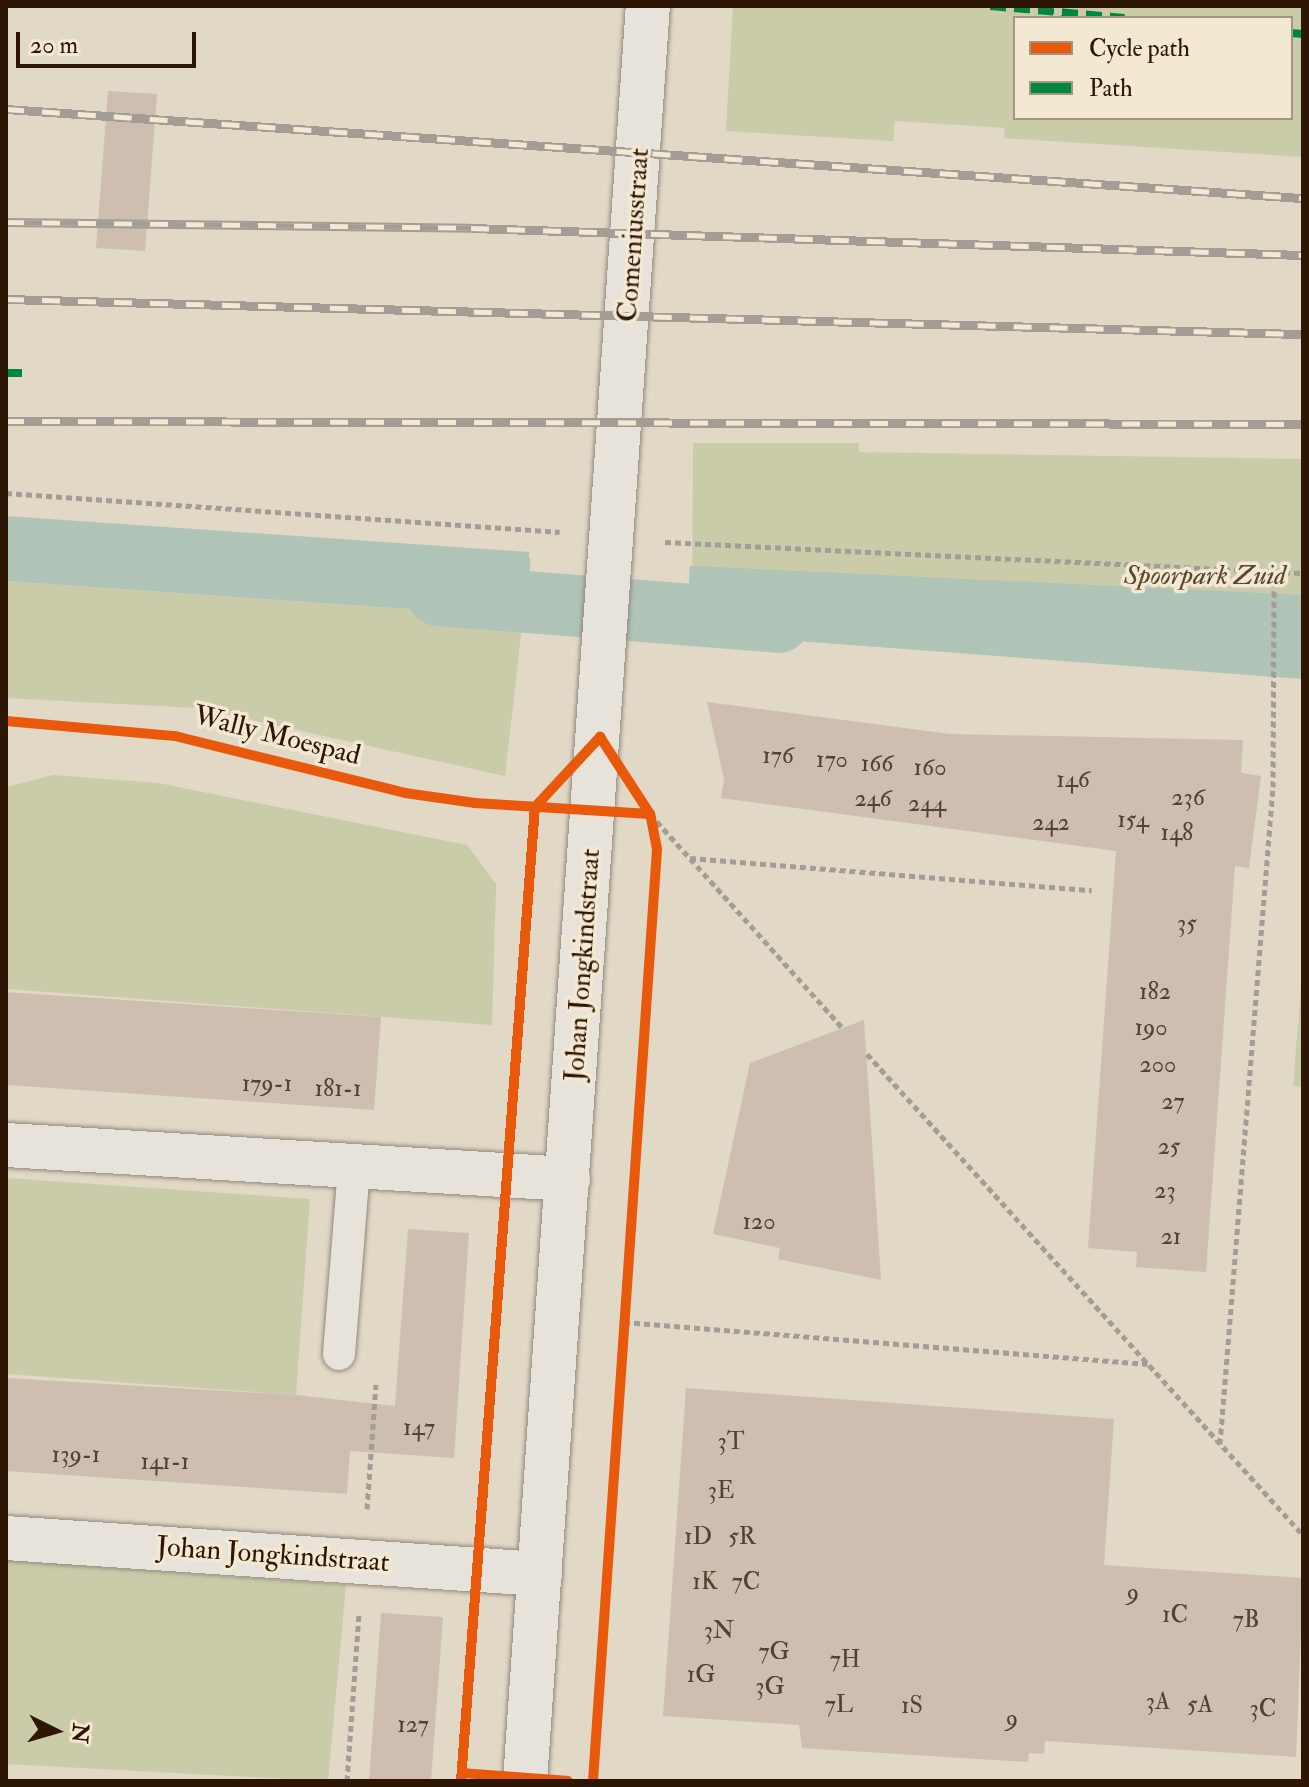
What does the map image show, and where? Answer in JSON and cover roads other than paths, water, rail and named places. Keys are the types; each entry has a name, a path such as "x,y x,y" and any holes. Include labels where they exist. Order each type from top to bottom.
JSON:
{"street":[{"name":"Comeniusstraat","path":"619,465 648,6"},
{"name":"Johan Jongkindstraat","path":"525,1781 619,465"},
{"path":"6,1145 568,1179"},
{"name":"Johan Jongkindstraat","path":"6,1538 540,1574"}],"lane":[{"path":"339,1354 354,1166"}],"waterway":[{"path":"438,595 779,622"}],"railway":[{"path":"6,109 1303,198"},
{"path":"6,222 471,228 1303,255"},
{"path":"6,299 1303,334"},
{"path":"6,421 1303,424"}],"park label":[{"name":"Spoorpark Zuid","path":"1205,576"}]}
